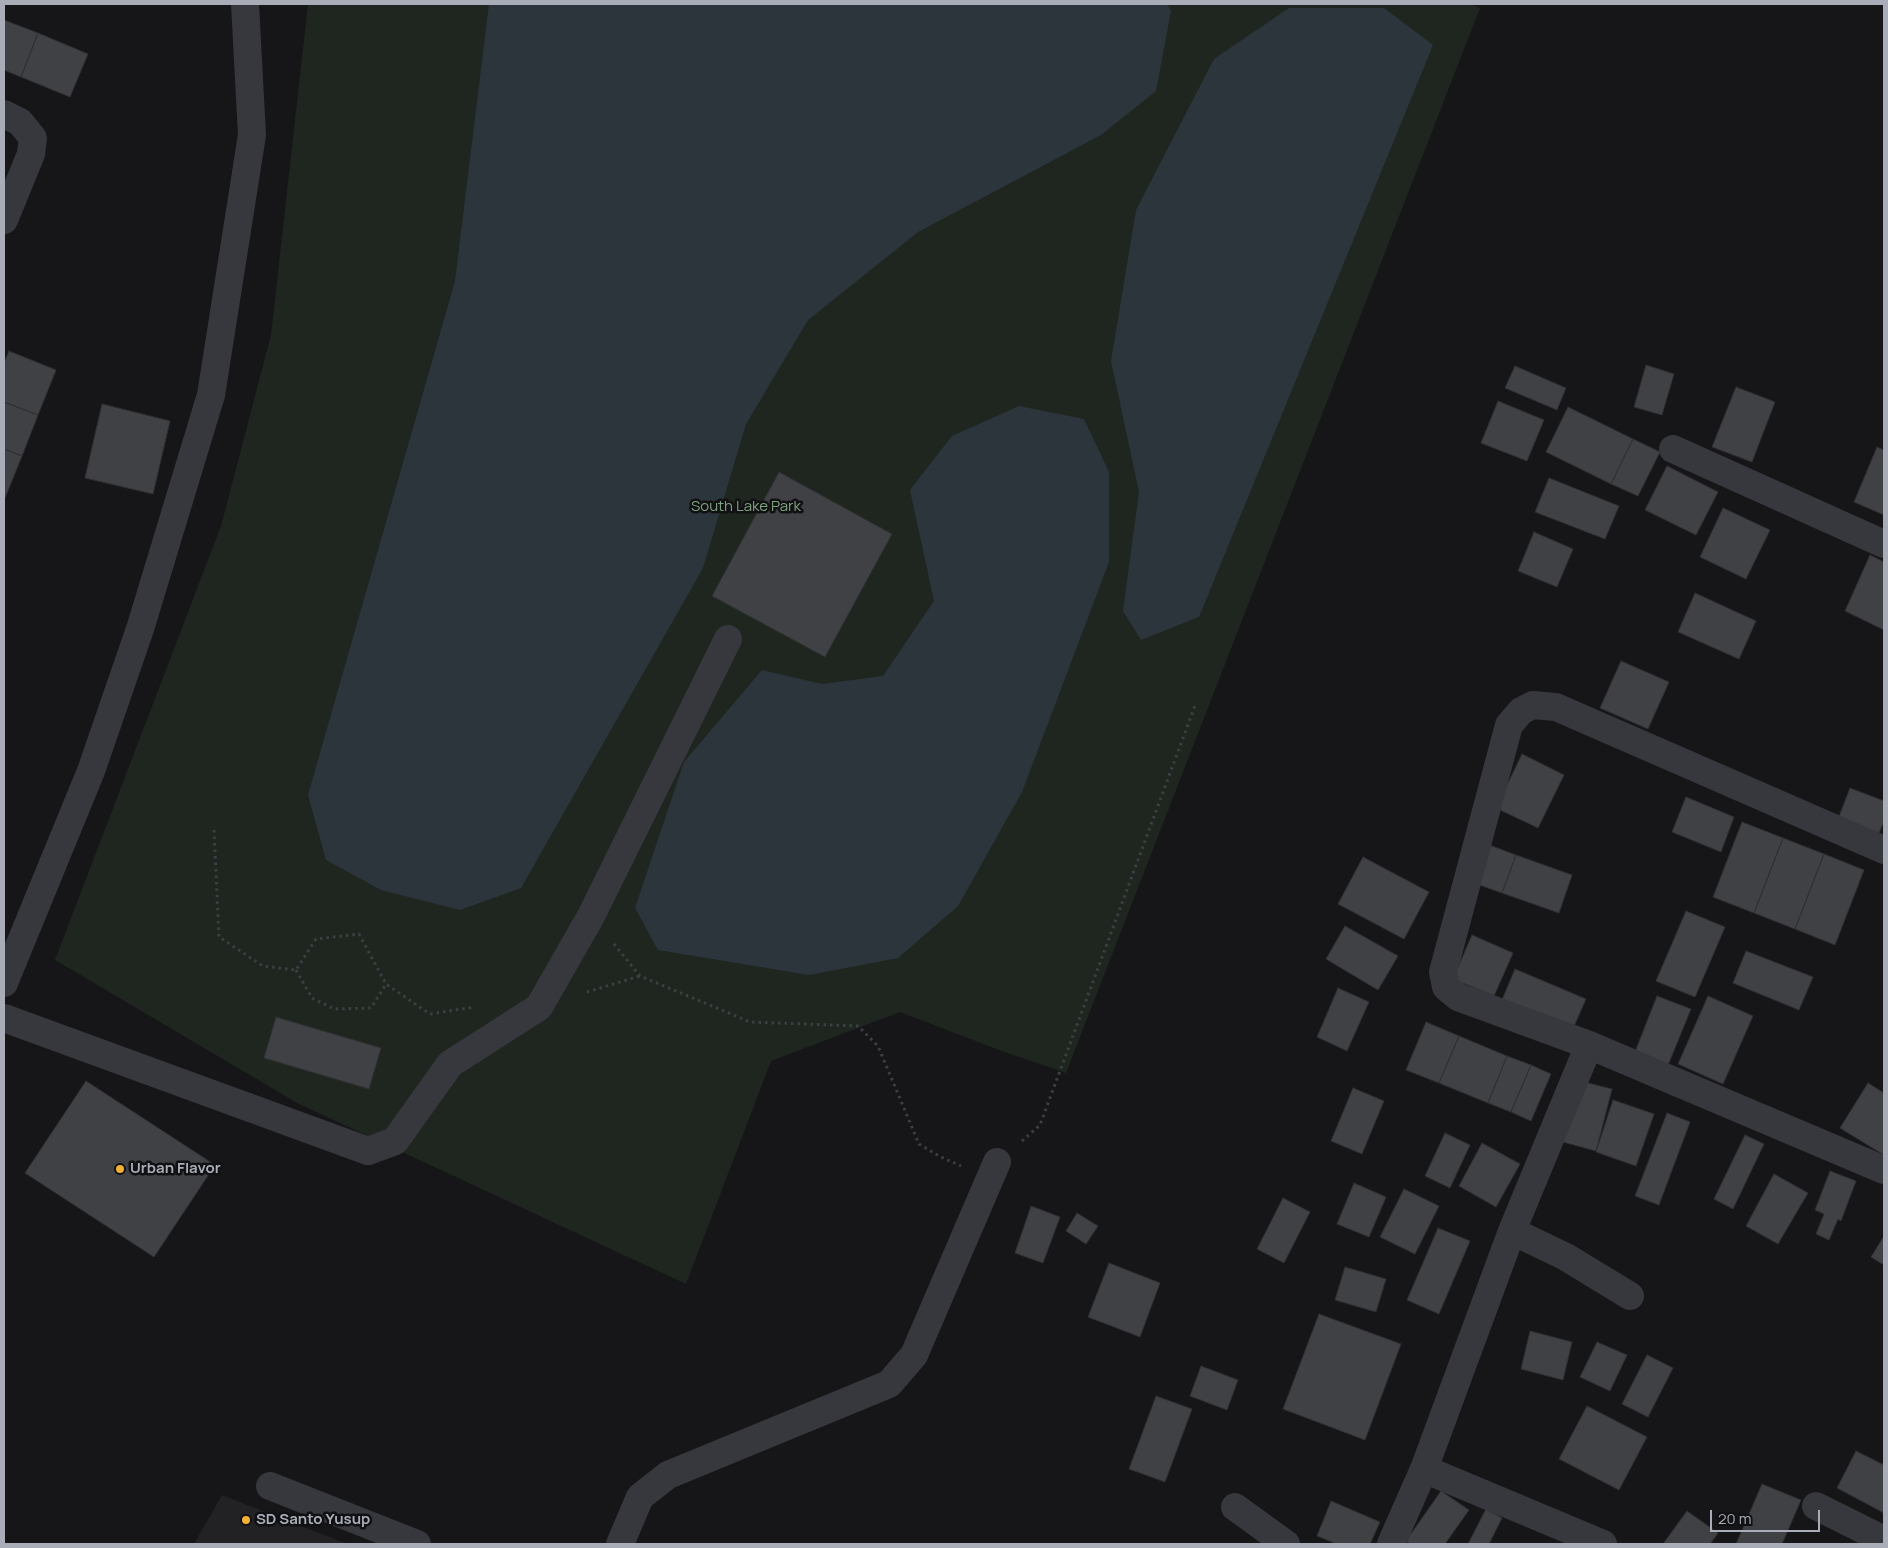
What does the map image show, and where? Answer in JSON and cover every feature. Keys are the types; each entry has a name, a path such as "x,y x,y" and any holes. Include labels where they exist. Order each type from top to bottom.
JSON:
{"street":[{"path":"7,968 91,771 128,665 211,394 252,135 245,4"},
{"path":"4,114 20,122 33,138 31,154 4,220"},
{"path":"1674,449 1884,544"},
{"path":"4,1018 368,1151 394,1142 450,1064 539,1007 591,916 728,639"},
{"path":"1884,850 1556,707 1533,704 1521,711 1508,725 1443,972 1446,987 1458,997 1589,1045 1884,1170"},
{"path":"1391,1544 1424,1469 1512,1231 1589,1045"},
{"path":"620,1544 640,1497 668,1475 889,1384 914,1355 993,1170"},
{"path":"1512,1231 1566,1257 1630,1296"},
{"path":"1424,1469 1603,1544"},
{"path":"270,1486 417,1544"},
{"path":"1816,1506 1884,1540"},
{"path":"1235,1507 1286,1544"}],"path":[{"path":"591,916 640,976 750,1022 858,1026 878,1046 919,1144 939,1156 993,1170 1040,1125 1196,703"},
{"path":"214,830 219,937 262,966 296,970"},
{"path":"296,970 316,939 359,934 386,984 430,1014 481,1007"},
{"path":"296,970 312,998 334,1009 371,1008 386,984"},
{"path":"539,1007 640,976"}],"shaded area":[{"path":"489,4 1167,4 1171,11 1156,91 1101,135 918,232 808,320 746,424 703,568 521,888 460,910 381,890 326,860 308,795 455,281"},
{"path":"1289,8 1384,8 1433,45 1199,617 1141,640 1123,611 1139,492 1111,361 1136,210 1214,59"},
{"path":"1019,406 1084,419 1109,472 1109,562 1022,792 958,906 898,958 809,975 658,950 635,908 684,762 762,670 822,684 883,676 934,601 910,490 952,436"},
{"name":"SD Santo Yusup","path":"222,1495 347,1544 194,1544"}],"green space":[{"name":"South Lake Park","path":"308,4 1470,4 1480,8 1066,1073 999,1050 900,1012 771,1061 686,1284 299,1104 55,960 221,526 271,335"}],"building":[{"path":"4,20 38,33 21,77 4,70"},
{"path":"38,33 88,54 70,97 21,77"},
{"path":"9,351 56,370 38,415 4,402 4,363"},
{"path":"1646,365 1674,374 1662,415 1634,407"},
{"path":"1515,366 1566,388 1557,410 1505,388"},
{"path":"1736,387 1775,402 1752,462 1712,447"},
{"path":"1498,401 1544,420 1527,461 1481,443"},
{"path":"4,402 38,415 22,456 4,449"},
{"path":"102,404 170,421 153,494 85,478"},
{"path":"1568,407 1633,439 1611,484 1546,452"},
{"path":"1633,439 1660,452 1638,496 1611,484"},
{"path":"1877,447 1884,450 1884,515 1854,502"},
{"path":"4,449 22,456 5,498 4,498"},
{"path":"1667,466 1718,492 1696,535 1645,510"},
{"path":"779,472 892,534 825,657 712,596"},
{"path":"1549,478 1619,506 1605,539 1535,512"},
{"path":"1723,508 1770,530 1746,579 1700,557"},
{"path":"1534,532 1573,549 1557,587 1518,571"},
{"path":"1870,555 1884,562 1884,630 1845,611"},
{"path":"1695,593 1756,621 1739,659 1678,632"},
{"path":"1621,661 1669,682 1648,729 1600,708"},
{"path":"1522,754 1564,775 1538,828 1496,808"},
{"path":"1850,788 1884,801 1884,821 1878,835 1838,819"},
{"path":"1686,797 1734,817 1721,852 1672,832"},
{"path":"1742,822 1783,838 1754,913 1713,897"},
{"path":"1783,838 1824,854 1795,929 1754,913"},
{"path":"1484,843 1516,855 1502,893 1471,882"},
{"path":"1824,854 1864,870 1835,945 1795,929"},
{"path":"1516,855 1572,875 1559,913 1502,893"},
{"path":"1363,857 1429,892 1404,939 1338,904"},
{"path":"1686,911 1725,927 1695,997 1656,981"},
{"path":"1345,926 1398,956 1378,990 1326,959"},
{"path":"1472,935 1513,953 1494,996 1453,979"},
{"path":"1746,951 1813,977 1799,1010 1733,983"},
{"path":"1515,969 1586,999 1572,1031 1502,1000"},
{"path":"1338,988 1369,1002 1347,1051 1317,1037"},
{"path":"1657,996 1691,1009 1666,1070 1633,1057"},
{"path":"1708,996 1753,1016 1723,1084 1678,1064"},
{"path":"276,1017 381,1048 369,1089 264,1058"},
{"path":"1426,1022 1459,1036 1439,1083 1406,1070"},
{"path":"1459,1036 1507,1056 1488,1103 1439,1083"},
{"path":"1507,1056 1531,1065 1511,1112 1488,1103"},
{"path":"1531,1065 1551,1074 1531,1121 1511,1112"},
{"name":"Urban Flavor","path":"86,1081 215,1165 154,1257 25,1173"},
{"path":"1580,1081 1612,1089 1596,1151 1563,1142"},
{"path":"1868,1083 1884,1093 1884,1155 1840,1128"},
{"path":"1353,1088 1384,1101 1362,1154 1331,1141"},
{"path":"1613,1100 1654,1114 1636,1166 1596,1152"},
{"path":"1667,1113 1690,1122 1659,1205 1635,1196"},
{"path":"1445,1133 1470,1145 1450,1188 1425,1176"},
{"path":"1745,1135 1764,1144 1733,1209 1714,1199"},
{"path":"1482,1143 1520,1164 1496,1207 1459,1186"},
{"path":"1830,1171 1856,1181 1841,1221 1838,1219 1829,1240 1816,1234 1824,1214 1815,1210"},
{"path":"1774,1174 1808,1193 1778,1244 1746,1226"},
{"path":"1354,1183 1386,1197 1369,1237 1337,1224"},
{"path":"1404,1189 1439,1206 1415,1254 1380,1237"},
{"path":"1283,1198 1310,1212 1284,1263 1257,1249"},
{"path":"1031,1206 1060,1217 1043,1263 1015,1253"},
{"path":"1077,1213 1098,1226 1086,1244 1066,1231"},
{"path":"1438,1228 1470,1241 1439,1314 1407,1300"},
{"path":"1884,1236 1884,1265 1871,1257"},
{"path":"1109,1263 1160,1283 1140,1337 1088,1317"},
{"path":"1345,1267 1386,1279 1376,1312 1335,1300"},
{"path":"1319,1314 1401,1344 1365,1440 1283,1409"},
{"path":"1530,1331 1572,1342 1563,1380 1521,1369"},
{"path":"1597,1342 1627,1355 1610,1391 1580,1377"},
{"path":"1647,1355 1673,1368 1648,1417 1622,1404"},
{"path":"1201,1366 1238,1380 1227,1410 1190,1396"},
{"path":"1156,1396 1192,1409 1165,1482 1129,1469"},
{"path":"1587,1406 1647,1437 1619,1490 1559,1459"},
{"path":"1856,1451 1884,1465 1884,1513 1837,1488"},
{"path":"1762,1484 1801,1500 1782,1544 1736,1544"},
{"path":"1441,1491 1469,1510 1445,1544 1410,1544 1406,1541"},
{"path":"1331,1501 1380,1522 1370,1544 1337,1544 1317,1536"},
{"path":"1486,1509 1502,1518 1489,1544 1468,1544"},
{"path":"1687,1511 1718,1533 1710,1544 1663,1544"}],"place":[{"name":"Urban Flavor","path":"120,1169"},
{"name":"SD Santo Yusup","path":"246,1520"}]}
